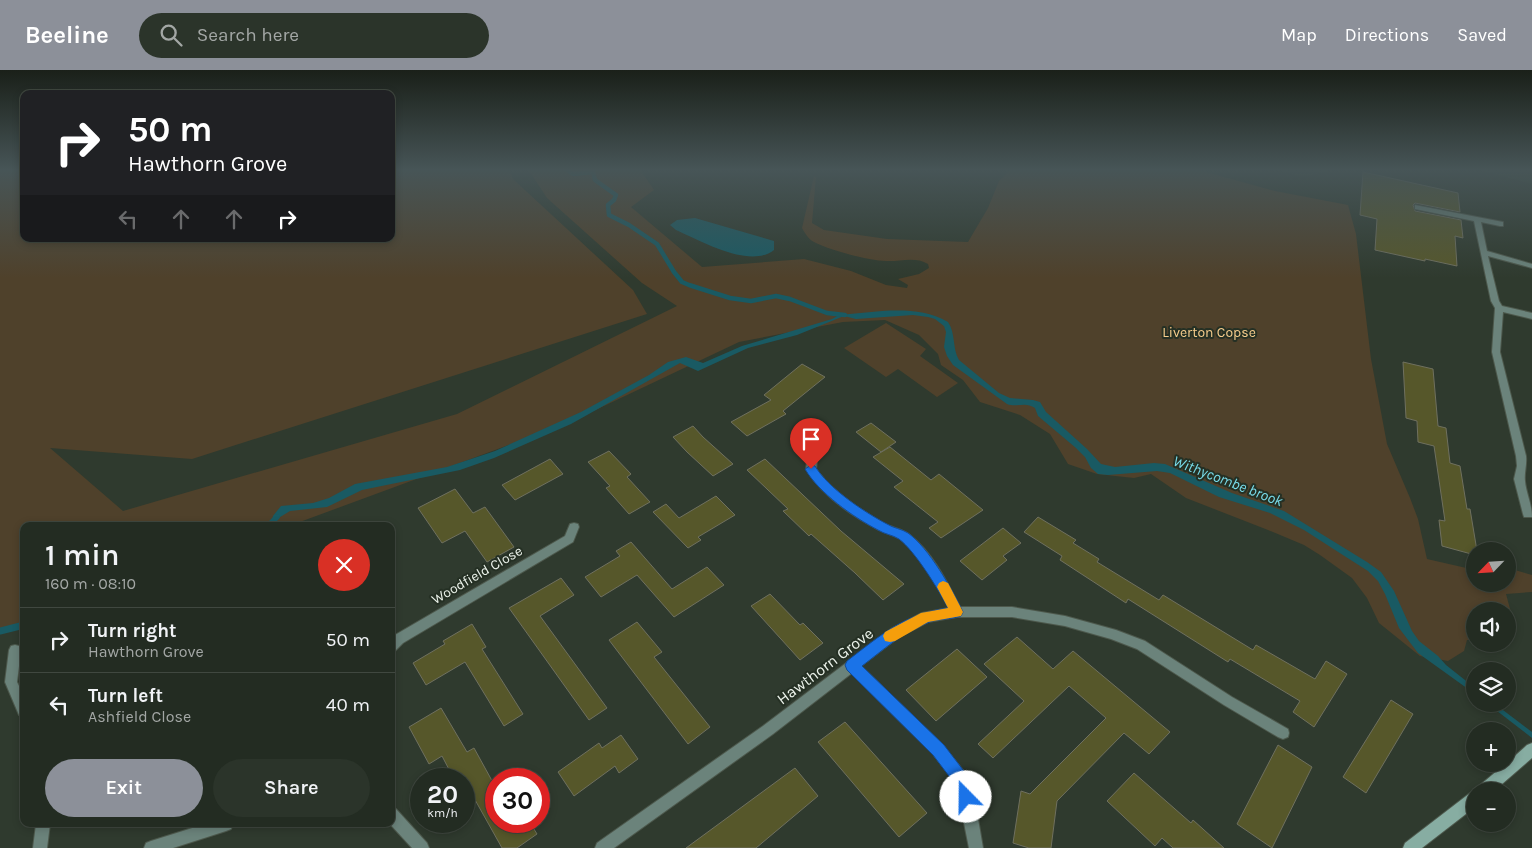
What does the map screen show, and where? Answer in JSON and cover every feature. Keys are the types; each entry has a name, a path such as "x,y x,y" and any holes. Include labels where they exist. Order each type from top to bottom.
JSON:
{"street":[{"path":"1418,206 1500,224"},
{"path":"1477,219 1495,301 1499,308 1496,352 1521,456 1522,466 1519,479 1528,514"},
{"path":"1483,252 1532,266"},
{"path":"1499,308 1532,316"},
{"path":"813,454 811,469 818,481 882,528 903,536 928,564 957,612"},
{"name":"Woodfield Close","path":"395,643 457,603 569,539 574,527"},
{"name":"Hawthorn Grove","path":"602,848 768,730 895,633 926,617 957,612 1012,612 1065,621 1127,640 1141,645 1228,701 1283,733"},
{"path":"15,650 11,682 20,702"},
{"path":"852,665 938,750 962,780 976,848"},
{"path":"1494,782 1532,749"},
{"path":"1410,848 1466,805"},
{"path":"395,818 422,848"},
{"path":"40,848 42,827"},
{"path":"151,848 217,827"}],"green space":[{"name":"Liverton Copse","path":"0,205 20,205 20,242 395,242 395,205 541,205 633,290 647,314 192,459 50,448 123,511 457,414 677,306 642,283 555,205 633,205 631,207 702,267 804,259 851,271 886,285 907,288 908,285 898,279 919,274 929,268 928,264 918,260 879,261 839,252 812,241 802,228 807,205 814,205 812,223 824,230 887,239 968,242 989,205 1348,205 1356,234 1371,359 1387,444 1418,519 1427,559 1466,568 1466,592 1516,592 1516,570 1532,575 1532,592 1506,594 1508,602 1466,602 1466,644 1464,651 1448,661 1420,656 1379,623 1367,598 1352,578 1320,555 1304,545 1186,498 1151,474 1134,478 1097,474 1068,464 1050,434 1020,415 980,402 963,380 941,365 938,354 919,335 885,320 843,322 739,342 568,423 300,522 20,522 20,624 0,632"},
{"path":"886,323 926,349 920,356 958,383 937,397 898,369 886,377 844,348"}],"water":[{"path":"695,218 774,241 774,250 764,255 739,255 712,246 676,230 670,225 677,220"},
{"path":"899,311 916,312 940,318 948,322 959,360 999,393 1010,398 1040,402 1046,412 1101,464 1115,467 1154,463 1165,464 1232,493 1284,511 1381,572 1394,591 1412,631 1419,641 1466,681 1466,688 1418,653 1399,628 1378,581 1368,571 1304,530 1270,513 1219,497 1170,473 1157,471 1108,475 1098,474 1076,448 1038,416 1035,408 1028,405 1007,404 953,365 944,347 946,332 944,326 935,319 928,317 913,315 856,319 844,316 797,335 748,348 698,371 680,363 571,424 494,458 460,470 362,490 327,507 290,511 272,522 273,516 281,506 313,503 329,498 355,484 447,467 495,451 581,412 649,375 668,362 686,357 703,363 742,346 832,319 839,315"},
{"path":"1498,712 1506,712 1532,732 1532,738 1516,726 1516,722 1511,722"}],"building":[{"path":"1361,205 1413,205 1415,211 1461,220 1463,238 1455,236 1457,266 1375,250 1377,219 1360,215"},
{"path":"1427,205 1459,205 1460,212"},
{"path":"1403,362 1433,369 1438,426 1446,428 1450,463 1460,466 1467,509 1470,509 1476,542 1466,542 1466,553 1442,546 1439,520 1445,521 1434,446 1418,442 1417,421 1406,418"},
{"path":"802,364 825,377 783,411 786,414 747,436 731,422 771,400 764,395"},
{"path":"871,423 896,442 881,452 856,432"},
{"path":"693,426 733,464 713,476 687,452 673,437"},
{"path":"890,447 931,480 939,474 983,510 941,538 929,528 938,522 894,487 903,481 873,457"},
{"path":"609,451 631,474 627,477 650,502 629,514 606,488 610,486 588,462"},
{"path":"550,459 563,474 515,500 502,485"},
{"path":"765,459 841,531 904,584 883,600 811,534 809,536 783,511 788,509 747,470"},
{"path":"455,489 473,513 485,507 514,547 487,562 465,531 442,543 418,508"},
{"path":"716,496 735,515 698,537 701,540 688,548 653,512 666,504 679,518"},
{"path":"1038,517 1076,540 1073,543 1099,559 1097,562 1159,600 1163,595 1253,650 1256,645 1315,679 1326,661 1347,674 1314,727 1293,712 1300,701 1230,659 1228,662 1128,599 1126,603 1060,560 1062,556 1024,532"},
{"path":"1003,528 1021,543 1003,556 1007,560 982,580 960,561"},
{"path":"631,542 672,589 707,567 724,585 674,617 637,575 601,597 585,577 620,556 616,551"},
{"path":"561,578 574,595 540,616 607,708 589,720 509,608"},
{"path":"770,594 800,625 803,623 823,643 800,660 751,606"},
{"path":"637,622 662,652 654,657 710,727 688,744 609,640"},
{"path":"472,624 486,647 482,649 523,714 504,726 465,662 426,685 413,663 445,644 443,641"},
{"path":"1017,637 1053,669 1073,651 1170,732 1149,754 1124,733 1057,801 1051,848 1029,848 1013,843 1021,791 1030,794 1106,718 1069,686 993,758 978,744 1024,701 984,664"},
{"path":"957,649 987,677 936,721 906,690"},
{"path":"1391,700 1413,714 1366,793 1343,777"},
{"path":"441,708 467,752 474,748 485,768 485,818 475,800 475,768 448,768 442,756 429,764 409,727"},
{"path":"845,722 927,813 899,837 818,742"},
{"path":"621,735 638,759 619,773 615,766 574,796 558,772 599,743 602,748"},
{"path":"1278,745 1312,767 1272,848 1237,824"},
{"path":"795,768 818,796 756,848 686,848"},
{"path":"1134,773 1191,823 1193,820 1224,848 1173,848 1162,838 1155,846 1107,801"},
{"path":"494,833 537,834 517,848 502,848"}],"waterway":[{"name":"Withycombe brook","path":"608,205 609,215 629,225 657,244 682,282 730,298 751,301 776,296 790,299 827,313 845,315"},
{"path":"272,522 277,517"},
{"path":"0,631 20,626"}],"slow traffic":[{"path":"890,636 926,617 957,612 943,587"}],"route":[{"path":"811,469 818,481 830,492 882,528 903,536 914,546 944,588 957,612 926,617 895,633 852,665 938,750 962,780 966,797"}]}
